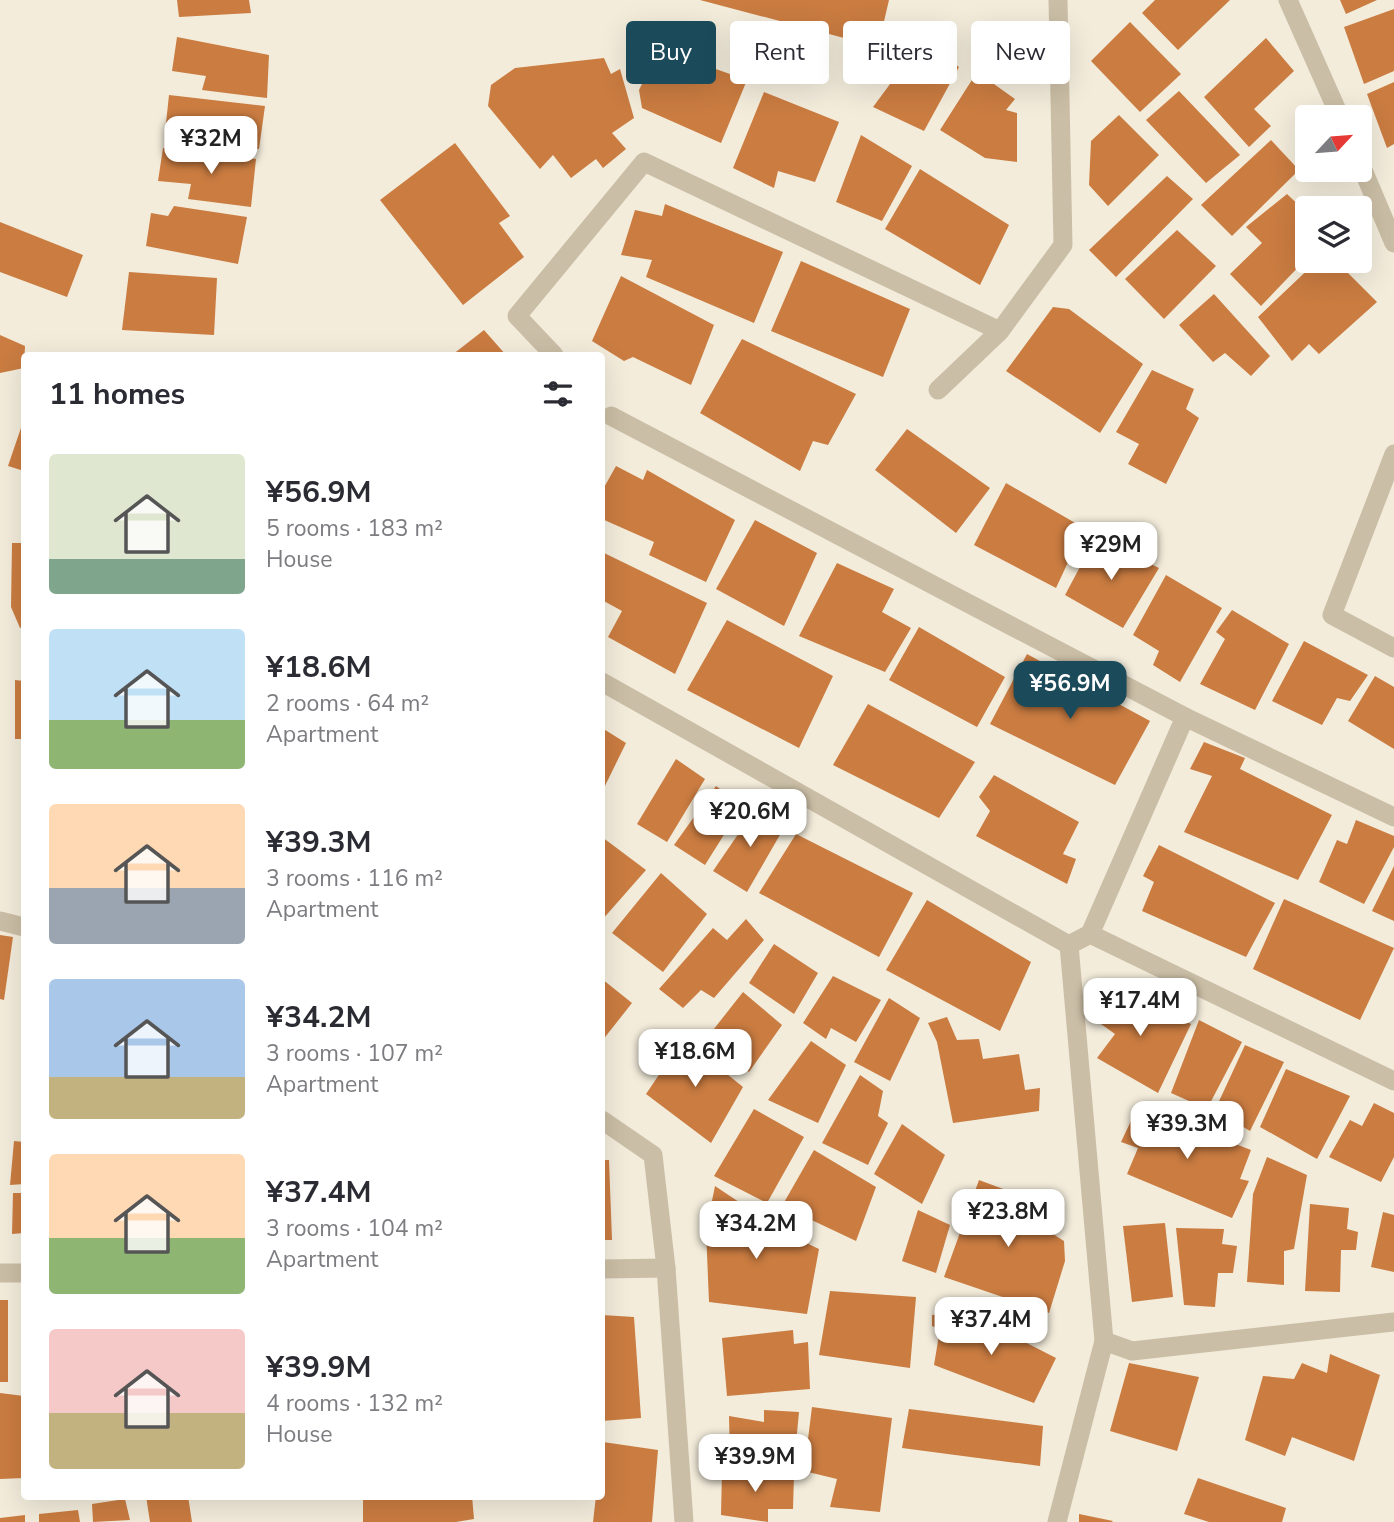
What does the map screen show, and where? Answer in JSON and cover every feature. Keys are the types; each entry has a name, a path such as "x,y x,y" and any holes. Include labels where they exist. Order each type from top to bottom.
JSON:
{"street":[{"path":"938,390 1000,331 1063,245 1058,0"},
{"path":"1288,0 1335,105"},
{"path":"551,352 517,316 644,162 1000,331"},
{"path":"1368,182 1394,243"},
{"path":"605,417 810,515 1185,717 1394,817"},
{"path":"1394,454 1332,615 1394,648"},
{"path":"605,684 1069,946"},
{"path":"1069,946 1090,934 1185,717"},
{"path":"0,921 21,926"},
{"path":"1090,934 1394,1081"},
{"path":"1057,1522 1104,1340 1069,946"},
{"path":"605,1122 653,1155 666,1268 684,1522"},
{"path":"605,1269 666,1268"},
{"path":"0,1273 21,1273"},
{"path":"1104,1340 1132,1351 1394,1322"}],"building":[{"path":"177,0 249,0 251,13 179,17"},
{"path":"700,0 889,0 884,21 843,21 843,38 829,34 829,21 780,21"},
{"path":"1155,0 1230,0 1178,50 1142,13"},
{"path":"1340,0 1377,0 1346,14"},
{"path":"1394,9 1394,71 1364,84 1344,27"},
{"path":"1130,22 1181,74 1140,112 1091,61"},
{"path":"177,37 269,55 267,98 202,90 206,76 172,71"},
{"path":"1266,38 1294,71 1254,109 1271,126 1249,147 1204,97"},
{"path":"604,58 611,74 620,69 634,118 612,133 626,149 603,168 596,159 571,178 553,155 540,169 488,106 491,85 515,68"},
{"path":"716,69 730,74 730,84 745,84 721,143 642,108 639,90 642,84 716,84"},
{"path":"971,81 971,84 994,84 1015,99 1006,110 1017,113 1017,162 985,158 940,130"},
{"path":"1394,82 1394,144 1387,148 1372,105 1367,94"},
{"path":"890,84 950,84 924,131 873,107"},
{"path":"1179,91 1240,155 1206,183 1146,120"},
{"path":"764,92 839,122 815,182 778,171 774,188 733,168"},
{"path":"169,95 265,106 259,149 196,143 199,131 166,123"},
{"path":"1119,115 1159,155 1108,206 1089,185 1091,141"},
{"path":"861,135 912,166 882,221 836,202"},
{"path":"1271,140 1295,166 1295,174 1232,236 1201,205"},
{"path":"455,143 510,216 499,223 524,257 463,305 380,200"},
{"path":"163,148 256,159 251,207 188,199 191,184 158,181"},
{"path":"920,169 1009,225 980,285 885,229"},
{"path":"1167,176 1193,199 1116,277 1089,250"},
{"path":"1287,194 1295,202 1295,271 1261,306 1230,274 1262,243 1246,227"},
{"path":"665,204 783,252 754,323 646,277 652,260 621,255 635,210 662,216"},
{"path":"174,206 247,217 238,264 146,246 151,213 168,216"},
{"path":"0,222 83,255 67,297 0,272"},
{"path":"1177,230 1216,266 1164,319 1125,279"},
{"path":"801,261 910,309 883,377 771,331"},
{"path":"129,272 217,278 214,335 122,330"},
{"path":"1304,273 1348,273 1377,302 1319,354 1309,344 1292,361 1258,317"},
{"path":"621,276 714,325 691,385 633,357 624,361 592,341"},
{"path":"1214,294 1270,356 1251,376 1225,353 1213,362 1179,325"},
{"path":"1053,307 1069,309 1143,364 1100,433 1006,371"},
{"path":"484,330 503,352 456,352"},
{"path":"0,335 25,346 25,352 21,352 21,369 0,373"},
{"path":"742,339 856,394 828,445 813,441 800,471 700,413"},
{"path":"1152,370 1194,389 1186,409 1199,418 1166,484 1128,464 1139,444 1116,432"},
{"path":"21,428 21,470 8,466"},
{"path":"907,429 990,488 956,533 875,470"},
{"path":"616,466 643,480 647,470 735,520 706,582 649,555 654,542 605,520 605,486"},
{"path":"1006,483 1084,528 1056,588 974,545"},
{"path":"755,520 817,553 784,626 716,589"},
{"path":"1096,537 1159,568 1123,628 1065,595"},
{"path":"12,543 21,543 21,628 11,607"},
{"path":"605,553 707,603 675,674 608,637 622,611 605,602"},
{"path":"837,563 894,589 882,612 911,628 885,672 799,636"},
{"path":"1166,575 1222,608 1180,682 1153,665 1159,651 1133,635"},
{"path":"1232,610 1289,644 1255,710 1200,684 1225,639 1216,632"},
{"path":"727,620 833,676 799,748 687,690"},
{"path":"919,627 1005,677 977,727 889,680"},
{"path":"1304,641 1368,675 1350,701 1337,698 1322,725 1272,701"},
{"path":"1027,654 1150,721 1115,785 990,724"},
{"path":"1375,676 1394,687 1394,749 1348,721"},
{"path":"15,680 21,681 21,739 15,739"},
{"path":"868,704 975,762 939,818 833,765"},
{"path":"605,730 626,743 605,786"},
{"path":"1204,742 1245,758 1240,769 1332,815 1298,880 1184,832 1212,776 1190,769"},
{"path":"676,759 705,779 667,842 637,824"},
{"path":"994,775 1079,822 1063,854 1076,859 1067,884 976,836 990,811 979,797"},
{"path":"716,786 742,806 705,865 674,845"},
{"path":"758,805 785,826 747,892 713,871"},
{"path":"1356,820 1394,836 1394,847 1364,904 1319,882 1337,840 1347,844"},
{"path":"796,834 913,893 879,957 759,893"},
{"path":"605,839 646,870 605,917"},
{"path":"1159,845 1275,903 1246,957 1142,911 1154,882 1143,876"},
{"path":"1394,866 1394,921 1372,911"},
{"path":"661,873 707,914 663,972 612,933"},
{"path":"1284,899 1394,948 1360,1020 1253,969"},
{"path":"927,900 1031,962 1000,1031 886,970"},
{"path":"746,919 764,940 714,998 701,990 683,1008 659,989 713,928 727,940"},
{"path":"0,935 13,937 4,1000 0,999"},
{"path":"774,944 818,973 794,1014 749,983"},
{"path":"833,976 881,1000 856,1042 831,1028 826,1039 803,1023"},
{"path":"605,981 632,1003 605,1037"},
{"path":"1113,987 1191,1024 1158,1093 1097,1058 1115,1034 1094,1019"},
{"path":"743,992 782,1025 749,1072 706,1039"},
{"path":"889,998 920,1018 890,1081 854,1062"},
{"path":"947,1017 957,1040 979,1039 983,1059 1019,1054 1025,1090 1040,1088 1039,1111 953,1123 937,1042 928,1023"},
{"path":"1199,1020 1242,1042 1207,1109 1171,1093"},
{"path":"675,1032 743,1087 711,1143 646,1094 673,1054 663,1045"},
{"path":"811,1041 846,1065 818,1123 768,1100"},
{"path":"1245,1045 1284,1062 1250,1131 1215,1110"},
{"path":"1286,1069 1350,1096 1317,1159 1260,1127"},
{"path":"860,1075 883,1091 878,1116 888,1123 868,1165 822,1143"},
{"path":"1374,1103 1394,1113 1394,1157 1381,1182 1329,1157 1350,1120 1362,1126"},
{"path":"1138,1106 1251,1150 1240,1179 1249,1181 1232,1218 1127,1174 1138,1148 1121,1142"},
{"path":"754,1109 804,1137 767,1203 714,1176"},
{"path":"902,1124 945,1155 922,1204 874,1174"},
{"path":"14,1141 21,1142 21,1184 10,1185"},
{"path":"814,1150 876,1187 856,1241 782,1206"},
{"path":"1267,1157 1307,1175 1294,1249 1284,1251 1284,1285 1247,1282 1253,1194"},
{"path":"605,1160 609,1160 612,1240 605,1240"},
{"path":"979,1180 1044,1204 1037,1224 1064,1241 1065,1261 1049,1313 944,1277"},
{"path":"715,1186 751,1210 747,1222 775,1228 819,1249 807,1314 709,1302 706,1230"},
{"path":"13,1193 21,1193 21,1233 12,1234"},
{"path":"1310,1204 1349,1208 1347,1229 1358,1232 1356,1250 1341,1250 1340,1292 1305,1291"},
{"path":"918,1210 950,1225 936,1273 902,1261"},
{"path":"1383,1212 1394,1215 1394,1272 1371,1267"},
{"path":"1165,1223 1173,1297 1132,1302 1123,1226"},
{"path":"1176,1228 1224,1229 1222,1244 1237,1246 1233,1273 1218,1273 1215,1307 1184,1305"},
{"path":"830,1291 916,1297 910,1368 819,1355"},
{"path":"0,1300 8,1300 8,1382 0,1382"},
{"path":"954,1313 1011,1335 1056,1358 1034,1403 934,1365 940,1329 932,1326 932,1315"},
{"path":"605,1315 634,1317 641,1418 605,1421"},
{"path":"793,1330 794,1344 808,1342 810,1389 727,1396 722,1338"},
{"path":"1330,1354 1380,1375 1354,1461 1292,1437 1285,1456 1245,1440 1263,1376 1294,1379 1302,1363 1327,1373"},
{"path":"1129,1363 1199,1377 1177,1451 1110,1431"},
{"path":"0,1393 21,1396 21,1478 0,1479"},
{"path":"812,1407 892,1418 880,1512 830,1507 837,1479 804,1471"},
{"path":"909,1409 1043,1426 1040,1466 902,1448"},
{"path":"764,1410 799,1412 794,1465 730,1460 729,1416 764,1422"},
{"path":"605,1442 658,1450 652,1522 593,1522 596,1500 605,1500"},
{"path":"722,1470 794,1475 793,1509 768,1509 768,1522 721,1515"},
{"path":"1198,1478 1286,1508 1282,1522 1209,1522 1184,1514"},
{"path":"125,1500 130,1520 93,1522 92,1504"},
{"path":"147,1500 189,1500 192,1522 150,1522"},
{"path":"363,1500 472,1500 474,1519 456,1522 363,1522"},
{"path":"78,1510 80,1522 39,1522 39,1514"},
{"path":"1079,1514 1113,1521 1079,1522"},
{"path":"25,1515 25,1522 0,1522 0,1518"}]}
